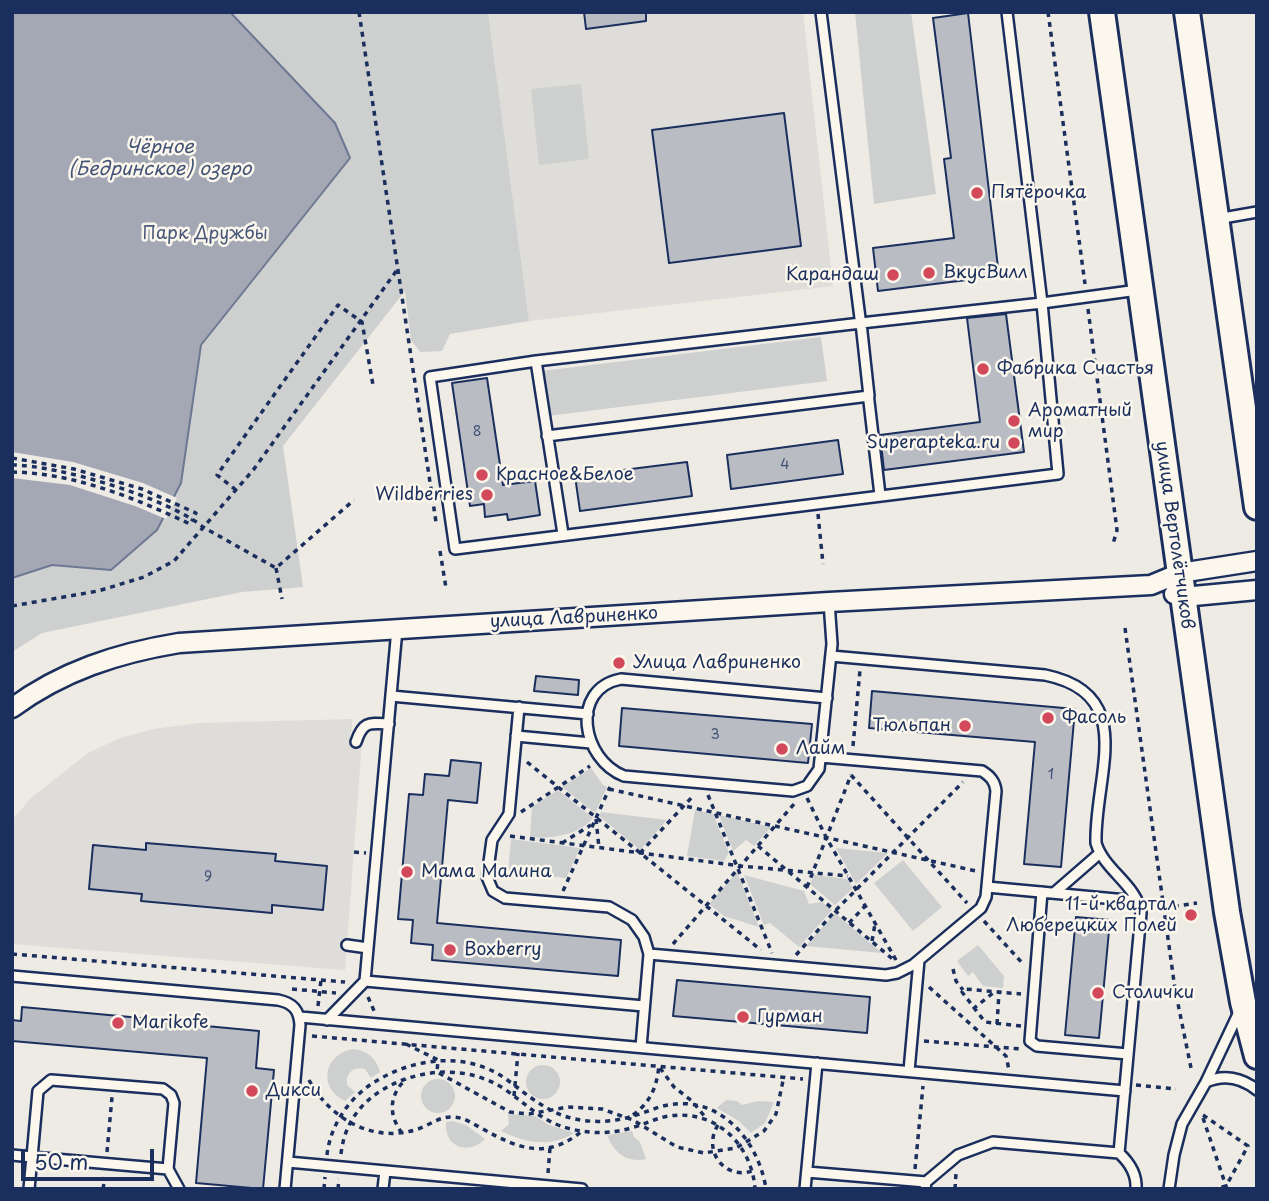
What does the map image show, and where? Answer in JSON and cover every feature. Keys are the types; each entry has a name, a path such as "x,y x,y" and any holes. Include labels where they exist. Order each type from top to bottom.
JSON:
{"main road":[{"name":"улица Вертолётчиков","path":"1102,12 1227,912 1243,1002 1257,1056"},
{"path":"1187,12 1257,506"}],"street":[{"name":"улица Лавриненко","path":"12,708 50,683 95,663 158,646 208,639 1151,585 1180,573 1257,561"},
{"name":"улица Лавриненко","path":"1151,585 1183,597"},
{"path":"1183,597 1257,590"}],"lane":[{"path":"821,12 880,495"},
{"path":"1007,12 1042,303 1058,474 455,549 430,377 536,361 861,323 1042,303 1087,298 1140,290"},
{"path":"1216,219 1257,212"},
{"path":"536,361 563,534"},
{"path":"547,436 869,396"},
{"path":"827,698 621,680 608,683 599,689 590,703 587,732 601,759 624,776 798,790 807,786 816,777 821,757 827,698 831,656 829,602"},
{"path":"322,1019 364,982 397,628"},
{"path":"831,656 1045,675 1064,679 1086,693 1101,712 1105,727 1096,837 1100,853 1138,901 1141,914 1119,1153"},
{"path":"391,696 588,713"},
{"path":"519,707 509,814 490,848 487,877 493,891 505,898 609,907 622,912 639,928 649,954 641,1047"},
{"path":"356,742 359,730 369,723 389,724"},
{"path":"516,736 591,743"},
{"path":"649,954 886,975 903,971 977,913 984,902 987,887 995,787 988,775 974,770 821,757"},
{"path":"1054,893 1100,853"},
{"path":"987,887 1138,901"},
{"path":"1042,892 1029,1036 1032,1043 1037,1046 1128,1054"},
{"path":"347,946 368,948"},
{"path":"909,1071 919,960"},
{"path":"12,976 278,1000 293,1006 300,1017 285,1189"},
{"path":"364,982 645,1006"},
{"path":"1170,1189 1174,1155 1182,1124 1206,1082 1243,1002"},
{"path":"300,1017 924,1073 1125,1087"},
{"path":"805,1189 817,1063"},
{"path":"1206,1082 1225,1077 1249,1084 1257,1090"},
{"path":"29,1189 38,1091 56,1079 163,1089 171,1095 174,1103 168,1170 178,1189"},
{"path":"807,1172 914,1181 925,1186 942,1166 958,1155 993,1142 1119,1153 1134,1173 1136,1189"},
{"path":"12,1156 168,1170"},
{"path":"288,1163 582,1189"},
{"path":"383,1189 385,1171"}],"path":[{"path":"359,12 436,524"},
{"path":"1048,12 1117,530 1113,544"},
{"path":"12,606 97,591 144,577 174,561 254,469 397,270"},
{"path":"236,489 217,475 338,305 362,322 373,385"},
{"path":"12,458 74,469 142,489 195,513 190,524 137,500 73,480 12,472"},
{"path":"12,465 73,475 129,491 193,519 276,568 282,599"},
{"path":"276,568 354,499"},
{"path":"817,503 823,564"},
{"path":"440,550 446,588"},
{"path":"1125,628 1175,989 1191,1068"},
{"path":"807,887 851,775 861,659"},
{"path":"515,752 776,963 704,783 640,853"},
{"path":"506,821 601,759"},
{"path":"786,966 856,889 974,770"},
{"path":"558,902 616,772"},
{"path":"851,775 1034,976"},
{"path":"609,789 988,874"},
{"path":"663,955 805,792 826,838 899,965 758,846"},
{"path":"596,817 599,848"},
{"path":"561,843 593,824"},
{"path":"495,835 738,867 848,876"},
{"path":"1163,908 1197,903"},
{"path":"849,923 865,906"},
{"path":"872,942 875,922"},
{"path":"12,954 364,982 379,1024"},
{"path":"953,969 962,995 985,1022 1030,1027"},
{"path":"918,976 1008,1059 1008,1080"},
{"path":"321,980 322,1019"},
{"path":"962,990 1033,995"},
{"path":"973,1009 997,992"},
{"path":"997,992 997,1024"},
{"path":"393,1026 406,1044 438,1060"},
{"path":"299,1034 815,1080"},
{"path":"514,1096 519,1037"},
{"path":"912,1040 1021,1049 1032,1043"},
{"path":"298,1049 314,1091 340,1117 376,1132 402,1133 452,1116 515,1146 528,1149 550,1148 569,1141 582,1131"},
{"path":"437,1072 438,1060"},
{"path":"324,1189 328,1142 340,1117 361,1092 383,1077 419,1063 438,1060 473,1064 493,1071 549,1110 574,1119 594,1121 628,1118 670,1104 696,1105 728,1119 749,1141 759,1158 766,1189"},
{"path":"437,1072 504,1110 519,1114 582,1107 608,1111 642,1125 677,1147 690,1152 713,1153 749,1141 764,1131 774,1119 781,1097 785,1060"},
{"path":"659,1066 674,1087 696,1105 708,1120"},
{"path":"628,1118 651,1097 659,1066"},
{"path":"338,1189 342,1141 349,1122 369,1100 408,1077 437,1072 462,1073 483,1078 552,1123 582,1131 614,1132 678,1115 708,1120 718,1125 740,1145 752,1171 755,1189"},
{"path":"914,1181 924,1073"},
{"path":"402,1133 393,1119 392,1102 396,1090 408,1077"},
{"path":"103,1189 113,1084"},
{"path":"1125,1087 1176,1089"},
{"path":"1203,1115 1248,1146 1226,1187 1207,1127 1203,1115"},
{"path":"718,1125 712,1139 713,1153 719,1162 732,1172 742,1174 752,1171"},
{"path":"547,1186 550,1148"},
{"path":"1214,1189 1226,1187"}],"shaded area":[{"path":"488,12 803,12 833,286 529,321"},
{"path":"352,719 351,741 362,742 345,970 12,944 12,820 32,797 88,753 120,738 154,729 199,723"}],"green space":[{"name":"Парк Дружбы","path":"12,12 488,12 529,321 450,334 442,351 420,352 411,340 405,291 283,446 303,587 242,592 42,633 12,652"},
{"path":"855,12 911,12 936,194 874,204"},
{"path":"581,84 589,159 539,165 531,89"},
{"path":"821,337 827,381 548,416 542,371"},
{"path":"591,768 607,787 595,813 562,787"},
{"path":"558,790 593,818 587,824 564,835 530,837 532,807"},
{"path":"695,810 713,814 729,853 724,861 687,856"},
{"path":"601,812 667,820 640,850 599,816"},
{"path":"719,815 771,827 754,846 746,840 733,851"},
{"path":"511,839 580,848 566,878 508,873"},
{"path":"836,848 888,853 856,884"},
{"path":"903,860 942,907 913,931 874,883"},
{"path":"737,872 759,927 724,916 709,904"},
{"path":"744,875 804,891 809,904 822,902 832,910 799,947 770,923 764,925"},
{"path":"814,875 847,879 853,888 835,905 810,884"},
{"path":"835,913 882,953 806,946"},
{"path":"978,945 1004,976 1003,988 983,986 973,972 968,976 957,961"},
{"path":"354,1049 371,1056 380,1072 371,1078 365,1069 351,1071 347,1077 347,1085 355,1092 345,1101 330,1088 328,1072 336,1057"},
{"path":"543,1065 555,1070 560,1082 555,1094 543,1099 531,1094 526,1082 531,1070"},
{"path":"438,1079 450,1084 455,1096 450,1108 438,1113 426,1108 421,1096 426,1084"},
{"path":"726,1100 737,1101 742,1105 758,1101 774,1102 765,1123 751,1133 739,1121 717,1108"},
{"path":"508,1114 535,1116 549,1125 574,1133 556,1141 529,1141 501,1131 509,1124"},
{"path":"446,1122 466,1125 485,1139 471,1147 458,1146 446,1131"},
{"path":"632,1131 640,1142 646,1159 627,1158 617,1152 607,1135"}],"water":[{"name":"Чёрное (Бедринское) озеро","path":"12,12 230,12 335,123 350,158 201,345 181,483 157,530 111,570 52,565 12,578"}],"pier":[{"path":"12,452 73,462 143,483 177,498 166,519 70,485 12,478"}],"building":[{"path":"584,12 646,12 646,21 586,29"},
{"path":"968,13 999,276 878,291 873,248 954,238 944,159 951,158 933,18"},
{"path":"784,113 801,246 669,263 652,130"},
{"path":"1006,314 1024,452 884,470 880,435 980,422 967,318"},
{"path":"487,378 503,485 535,481 540,515 508,520 507,514 485,517 484,504 470,506 452,383"},
{"path":"838,440 843,474 731,489 727,455"},
{"path":"687,462 692,496 580,511 575,476"},
{"path":"536,676 579,680 578,695 534,691"},
{"path":"872,691 1075,709 1061,867 1024,864 1035,742 869,728"},
{"path":"622,708 812,724 808,763 619,746"},
{"path":"451,760 481,763 477,803 448,800 437,923 621,940 618,976 432,960 433,945 411,943 413,920 398,919 409,794 423,795 425,774 449,776"},
{"path":"146,843 276,854 275,861 327,866 323,910 272,905 272,913 141,901 142,894 89,889 93,845 146,850"},
{"path":"1076,917 1110,920 1099,1038 1065,1035"},
{"path":"677,980 870,997 867,1033 673,1016"},
{"path":"22,1007 259,1031 256,1068 274,1070 263,1189 196,1183 207,1058 12,1041 12,1020 21,1021"}],"place":[{"name":"Пятёрочка","path":"977,193"},
{"name":"ВкусВилл","path":"929,273"},
{"name":"Карандаш","path":"893,275"},
{"name":"Фабрика Счастья","path":"983,369"},
{"name":"Ароматный мир","path":"1014,421"},
{"name":"Superapteka.ru","path":"1014,443"},
{"name":"Красное&Белое","path":"482,475"},
{"name":"Wildberries","path":"487,495"},
{"name":"Улица Лавриненко","path":"619,663"},
{"name":"Фасоль","path":"1048,718"},
{"name":"Тюльпан","path":"965,726"},
{"name":"Лайм","path":"782,749"},
{"name":"Мама Малина","path":"407,872"},
{"name":"11-й квартал Люберецких Полей","path":"1191,915"},
{"name":"Boxberry","path":"450,950"},
{"name":"Столички","path":"1098,993"},
{"name":"Гурман","path":"743,1017"},
{"name":"Marikofe","path":"118,1023"},
{"name":"Дикси","path":"252,1091"}]}
